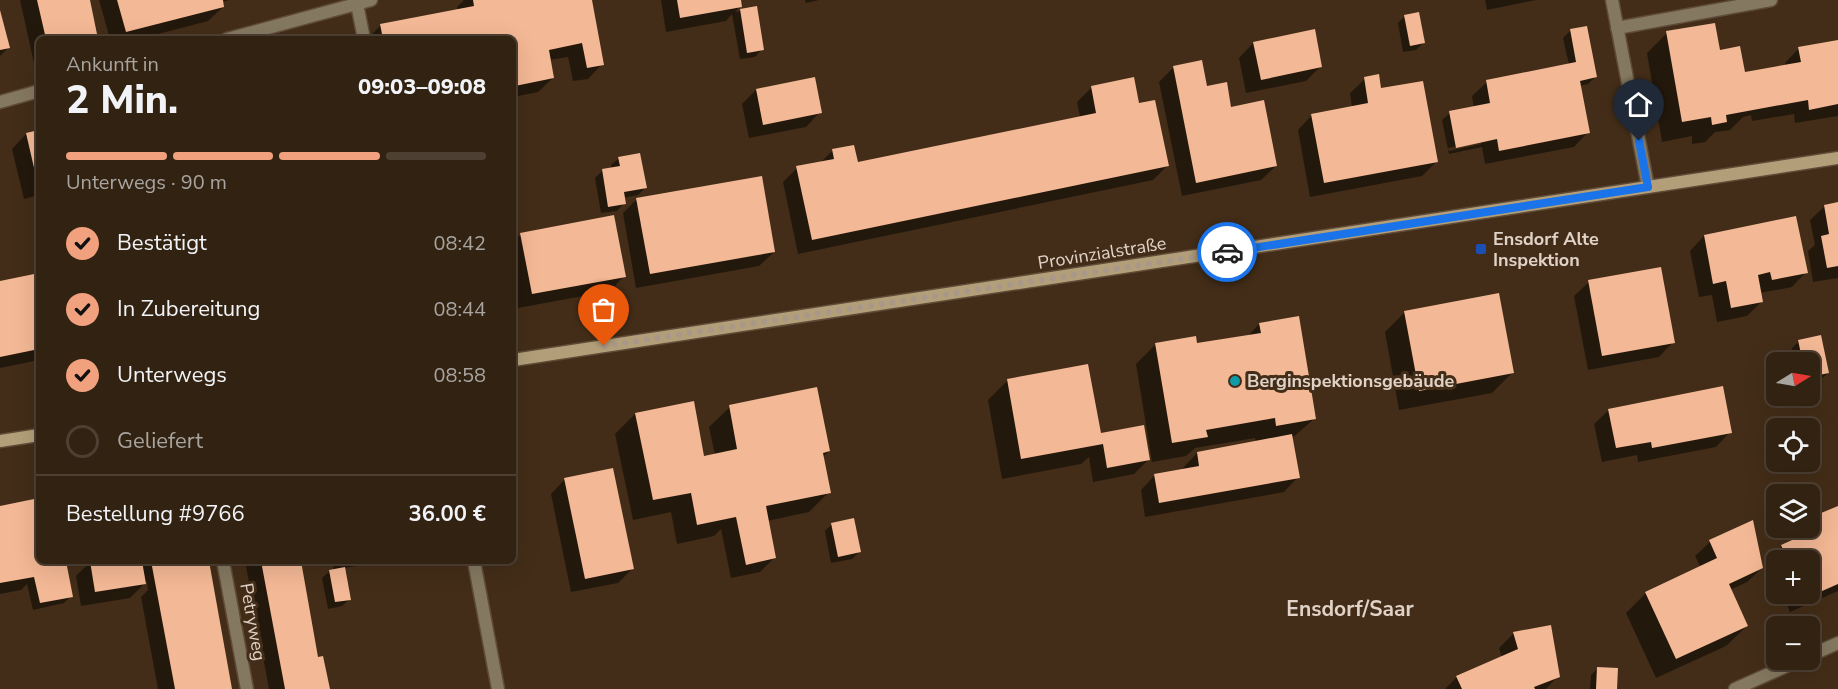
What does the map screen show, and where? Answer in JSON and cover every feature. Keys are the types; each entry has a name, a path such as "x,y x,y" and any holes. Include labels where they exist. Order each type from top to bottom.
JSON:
{"main road":[{"name":"Provinzialstraße","path":"516,360 1838,158"},
{"path":"0,441 36,435"}],"street":[{"path":"238,36 371,0"},
{"path":"1612,0 1648,187"},
{"path":"1617,28 1771,0"},
{"path":"357,4 363,36"},
{"path":"0,102 36,92"},
{"name":"Petryweg","path":"224,564 247,689"},
{"path":"475,564 498,689"},
{"path":"1820,651 1838,643"},
{"path":"1735,689 1778,670"}],"building":[{"path":"37,0 90,0 97,36 45,36"},
{"path":"117,0 223,0 224,7 126,32"},
{"path":"473,0 592,0 604,65 587,68 582,43 549,50 554,78 516,86 516,36 382,36 380,24 474,6"},
{"path":"677,0 741,0 742,7 680,18"},
{"path":"757,6 764,50 747,53 740,9"},
{"path":"0,10 10,48 0,50"},
{"path":"1419,12 1425,43 1410,46 1404,15"},
{"path":"1715,23 1720,50 1740,46 1745,72 1801,62 1798,47 1838,40 1838,104 1809,110 1808,100 1726,115 1727,122 1712,125 1711,117 1682,122 1666,31"},
{"path":"1587,26 1597,77 1580,81 1590,133 1499,151 1497,139 1456,148 1449,111 1490,103 1486,80 1576,62 1570,29"},
{"path":"1315,29 1322,67 1261,80 1253,42"},
{"path":"1202,60 1207,86 1227,82 1231,107 1264,100 1277,166 1196,183 1173,66"},
{"path":"1379,74 1381,88 1423,81 1438,162 1324,183 1311,114 1368,103 1364,77"},
{"path":"815,77 822,113 763,125 756,89"},
{"path":"1134,77 1139,103 1155,100 1169,166 812,240 796,166 834,159 832,149 854,145 858,162 1096,113 1091,86"},
{"path":"36,131 36,176 26,133"},
{"path":"640,153 647,188 624,192 626,204 608,207 602,169 620,166 618,157"},
{"path":"762,176 775,252 650,274 636,198"},
{"path":"1838,202 1838,266 1827,268 1821,236 1829,234 1824,205"},
{"path":"614,215 626,277 532,294 520,233"},
{"path":"1796,216 1808,273 1772,280 1770,272 1758,275 1763,302 1731,308 1726,281 1713,284 1704,235"},
{"path":"1661,267 1675,343 1602,356 1588,280"},
{"path":"36,274 36,350 0,357 0,281"},
{"name":"Berginspektionsgebäude","path":"1499,293 1514,373 1419,391 1404,311"},
{"name":"Berginspektionsgebäude","path":"1299,316 1316,419 1276,426 1275,418 1206,430 1208,437 1172,443 1155,343 1196,336 1197,343 1261,333 1259,323"},
{"path":"1821,335 1829,373 1820,375 1820,352 1801,352 1798,340"},
{"path":"1088,364 1101,433 1144,425 1150,460 1107,468 1103,444 1021,459 1007,379"},
{"path":"1723,386 1732,433 1652,448 1651,442 1616,448 1608,409"},
{"path":"817,387 830,451 823,453 831,493 766,506 776,558 746,565 736,517 697,525 691,493 653,500 635,413 694,401 704,456 737,449 729,405"},
{"path":"1292,434 1300,478 1159,503 1154,474 1199,466 1197,452"},
{"path":"613,468 634,569 585,579 564,478"},
{"path":"36,499 36,564 67,564 73,597 40,603 34,577 0,583 0,506"},
{"path":"1838,506 1838,584 1820,592 1820,550 1783,550 1781,545 1797,538 1820,538 1820,513"},
{"path":"854,518 861,552 838,557 831,523"},
{"path":"1753,520 1763,568 1729,584 1748,626 1676,659 1645,592 1717,558 1709,540"},
{"path":"90,564 143,564 146,584 95,592"},
{"path":"152,564 210,564 232,689 175,689"},
{"path":"262,564 302,564 318,657 323,656 330,689 285,689"},
{"path":"345,567 351,600 335,602 329,570"},
{"path":"1551,625 1560,677 1534,687 1535,689 1462,689 1456,676 1518,649 1513,632"},
{"path":"1597,667 1618,668 1617,689 1596,689"}],"way so far":[{"path":"604,346 1227,252"}],"place":[{"name":"Ensdorf Alte Inspektion","path":"1481,249"},
{"name":"Berginspektionsgebäude","path":"1235,381"}],"district":[{"name":"Ensdorf/Saar","path":"1350,609"}],"route":[{"path":"1227,252 1648,187 1639,141"}]}
